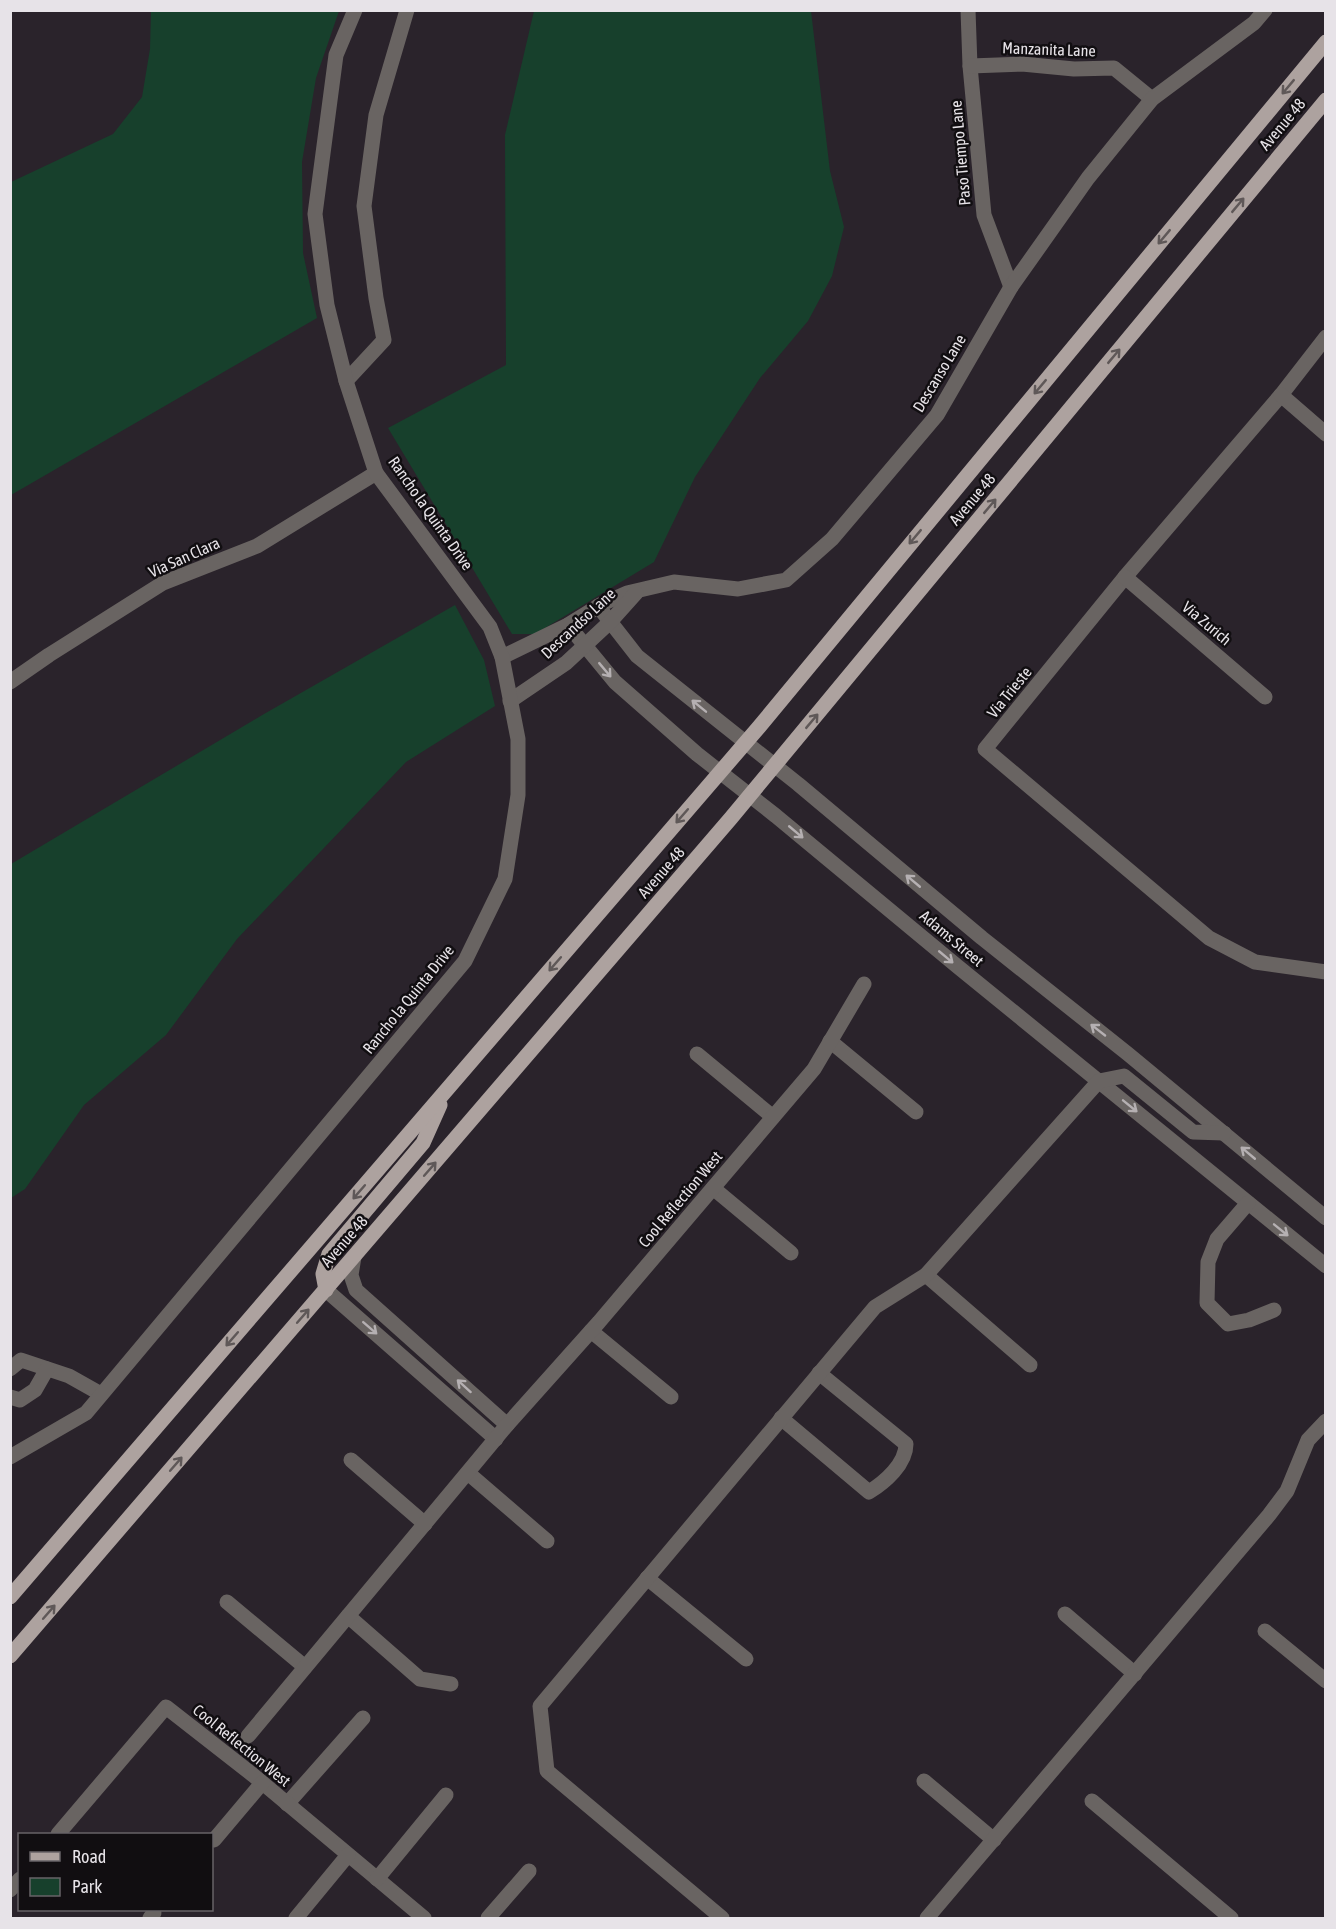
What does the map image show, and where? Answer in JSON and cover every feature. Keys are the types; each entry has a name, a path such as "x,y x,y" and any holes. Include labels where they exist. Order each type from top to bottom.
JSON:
{"main road":[{"name":"Avenue 48","path":"12,1596 745,743 1326,42"},
{"name":"Avenue 48","path":"10,1656 750,796 1326,100"},
{"path":"326,1290 323,1274 329,1254 423,1143 448,1089"}],"street":[{"name":"Rancho la Quinta Drive","path":"10,1457 86,1413 465,961 505,879 518,795 518,739 502,657 490,627 376,473 346,381 327,304 315,214 336,55 355,10"},
{"path":"346,381 384,340 364,206 376,115 407,10"},
{"name":"Paso Tiempo Lane","path":"968,10 970,66 984,215 1011,287"},
{"name":"Descanso Lane","path":"502,657 568,625 598,606 638,591 674,582 738,589 786,580 832,539 937,415 1011,287 1088,178 1152,99 1254,23 1265,10"},
{"name":"Manzanita Lane","path":"970,66 1022,64 1074,69 1114,68 1152,99"},
{"name":"Via Trieste","path":"1326,337 1281,395 1125,577 985,749 1209,938 1255,962 1326,972"},
{"path":"1281,395 1326,434"},
{"name":"Via San Clara","path":"10,682 163,583 257,546 376,473"},
{"name":"Via Zurich","path":"1125,577 1265,697"},
{"name":"Descandso Lane","path":"510,701 566,663 610,622 638,591"},
{"name":"Adams Street","path":"598,606 636,656 775,766 1326,1218"},
{"name":"Adams Street","path":"568,625 615,682 720,772 1326,1266"},
{"name":"Cool Reflection West","path":"248,1736 507,1425 814,1069 864,984"},
{"path":"830,1041 916,1112"},
{"path":"697,1054 773,1117"},
{"path":"723,1918 547,1771 540,1706 874,1307 926,1275 1099,1081 1124,1076 1193,1132 1224,1134"},
{"path":"713,1188 792,1253"},
{"path":"1248,1203 1217,1239 1208,1262 1207,1303 1228,1324 1249,1320 1274,1310"},
{"path":"354,1257 351,1275 356,1290 507,1425"},
{"path":"926,1275 1030,1365"},
{"path":"326,1290 496,1439"},
{"path":"591,1330 671,1397"},
{"path":"10,1369 21,1360 69,1377 101,1394"},
{"path":"10,1397 20,1400 35,1390 47,1369"},
{"path":"781,1418 869,1492 883,1483 906,1452 906,1444 819,1373"},
{"path":"927,1918 1269,1515 1287,1491 1308,1440 1326,1421"},
{"path":"351,1460 425,1524"},
{"path":"468,1473 547,1541"},
{"path":"647,1578 746,1659"},
{"path":"226,1602 305,1667"},
{"path":"1065,1614 1134,1674"},
{"path":"348,1616 420,1679 450,1684"},
{"path":"1265,1631 1326,1681"},
{"name":"Cool Reflection West","path":"59,1833 166,1707 262,1783 424,1918"},
{"path":"287,1804 363,1718"},
{"path":"924,1781 994,1840"},
{"path":"214,1840 262,1783"},
{"path":"376,1879 446,1795"},
{"path":"1092,1801 1231,1918"},
{"path":"296,1918 348,1855"},
{"path":"488,1918 529,1870"}],"green space":[{"path":"151,11 339,11 316,78 302,162 303,253 317,318 11,495 11,182 113,134 142,97 150,49"},
{"path":"534,11 811,11 830,171 844,227 832,276 808,321 760,378 695,477 654,562 535,634 512,634 388,428 506,365 505,135"},
{"path":"455,605 484,660 495,706 406,762 237,939 166,1035 84,1105 25,1189 11,1198 11,864 264,714"}]}
